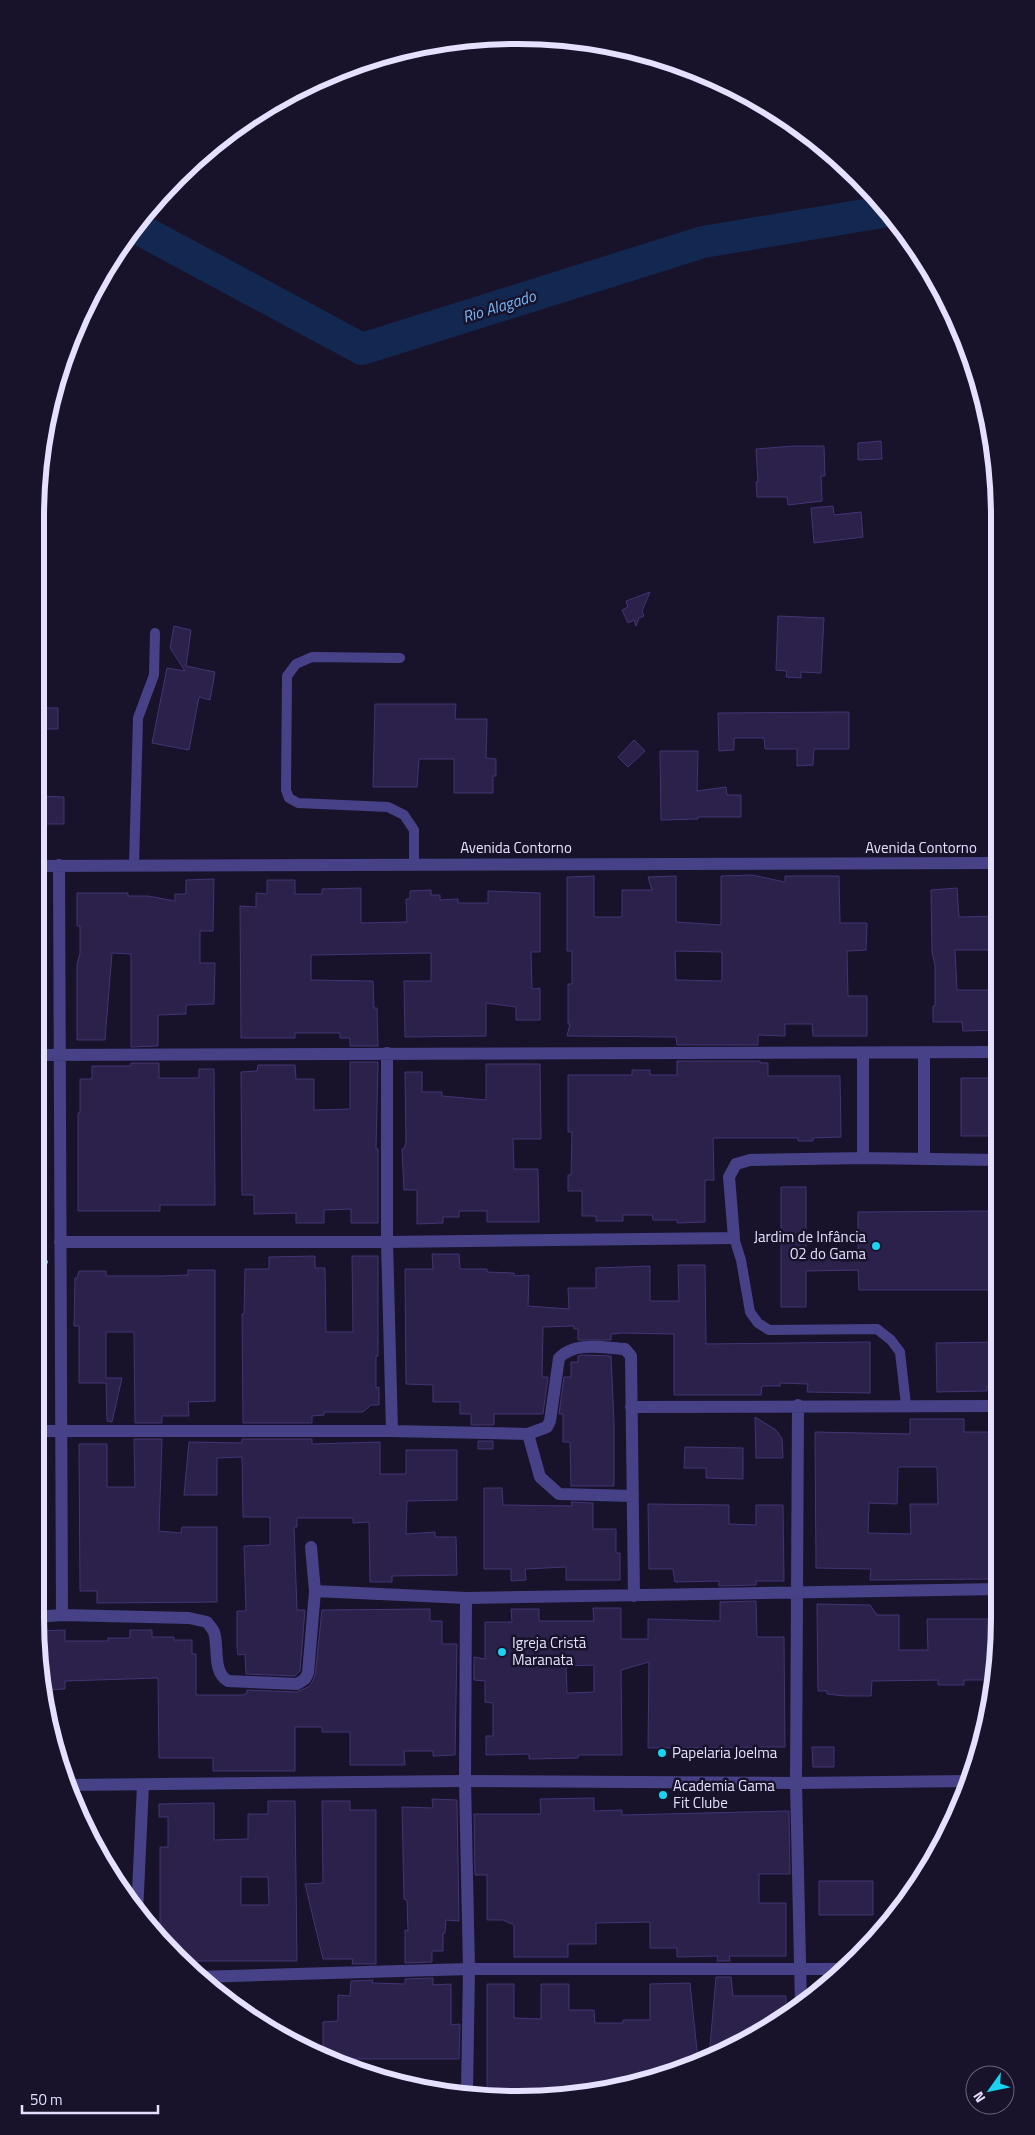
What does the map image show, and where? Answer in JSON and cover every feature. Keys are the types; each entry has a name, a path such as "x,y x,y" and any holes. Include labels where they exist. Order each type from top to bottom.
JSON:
{"street":[{"name":"Avenida Contorno","path":"44,866 991,863"},
{"path":"59,865 62,1615"},
{"path":"44,1055 991,1052"},
{"path":"387,1053 387,1242 392,1431"},
{"path":"863,1053 864,1158"},
{"path":"924,1053 924,1158"},
{"path":"60,1242 387,1242 734,1238 729,1177 736,1164 750,1160 864,1158 991,1160"},
{"path":"44,1431 392,1431 528,1434 547,1428 550,1421 559,1358 564,1352 577,1347 625,1349 631,1356 634,1596"},
{"path":"798,1405 796,1783 801,1997"},
{"path":"631,1407 991,1406"},
{"path":"528,1434 540,1477 559,1494 633,1496"},
{"path":"44,1616 62,1615 189,1618 207,1622 214,1631 219,1670 223,1678 228,1681 297,1684 308,1673 315,1591 311,1547"},
{"path":"315,1591 466,1598 796,1594 991,1589"},
{"path":"466,1598 465,1781 469,1969 467,2088"},
{"path":"75,1786 465,1781 796,1783 962,1781"},
{"path":"137,1899 143,1785"},
{"path":"210,1978 469,1969 835,1969"}],"lane":[{"path":"134,865 138,718 154,675 155,633"},
{"path":"400,658 312,657 296,664 288,676 286,790 289,798 298,803 388,807 404,815 414,830 414,864"},
{"path":"734,1238 750,1312 758,1323 769,1330 877,1330 892,1340 900,1352 906,1405"}],"building":[{"path":"881,441 882,459 858,460 858,443"},
{"path":"824,446 825,476 821,476 822,501 788,505 787,497 757,497 756,449"},
{"path":"833,506 834,515 861,512 863,537 814,543 811,508"},
{"path":"650,592 642,611 644,616 639,618 636,626 634,620 628,623 622,610 628,607 626,601"},
{"path":"778,616 824,618 821,673 801,672 801,678 786,677 787,671 776,670"},
{"path":"174,626 191,630 186,666 215,672 210,700 199,697 189,750 152,743 167,668 185,671 170,648"},
{"path":"375,704 456,704 455,719 487,719 486,758 496,759 493,793 454,793 454,759 419,759 417,787 373,787"},
{"path":"44,708 58,708 58,729 44,729"},
{"path":"849,712 849,749 814,749 813,765 797,766 797,749 765,749 764,738 734,738 734,750 719,751 718,713"},
{"path":"634,740 645,751 628,767 618,757"},
{"path":"660,751 698,751 697,791 726,787 727,795 741,795 741,817 698,817 698,819 661,820"},
{"path":"44,796 64,797 64,824 44,824"},
{"path":"752,875 785,882 785,876 839,876 840,923 867,923 866,950 847,951 848,996 867,996 867,1036 813,1036 812,1024 785,1024 785,1036 758,1035 758,1045 677,1045 676,1037 567,1036 570,1024 568,1024 568,984 572,984 572,951 567,951 567,877 594,876 594,917 622,917 622,890 652,890 648,877 676,876 676,922 721,925 721,876","holes":["675,951 722,952 722,981 676,980"]},
{"path":"214,879 213,931 200,931 200,963 215,963 214,1004 186,1005 186,1014 158,1015 158,1046 131,1047 131,954 112,953 105,1040 77,1040 77,965 80,953 80,926 77,926 77,893 128,893 128,896 148,896 175,901 175,894 186,894 186,880"},
{"path":"267,880 295,880 295,894 322,894 322,889 361,888 361,923 407,922 406,899 410,899 410,891 431,890 431,895 440,895 440,900 458,899 458,903 488,903 488,891 540,893 540,952 531,952 532,989 540,988 540,1020 516,1020 516,1007 486,1003 486,1036 405,1037 404,981 431,981 431,953 311,955 311,980 373,981 374,1008 377,1008 378,1046 350,1046 350,1038 340,1038 340,1033 295,1033 295,1038 241,1038 240,906 256,907 256,893 267,894"},
{"path":"957,888 959,917 991,916 991,950 955,950 957,990 991,990 991,1030 963,1031 962,1022 933,1022 935,965 932,952 931,890"},
{"path":"677,1061 760,1061 760,1063 768,1063 768,1076 840,1076 841,1137 813,1138 813,1141 798,1141 798,1138 713,1138 714,1180 705,1180 705,1222 677,1223 677,1220 653,1220 652,1215 623,1215 623,1221 596,1221 596,1216 582,1216 582,1191 568,1191 568,1175 571,1175 572,1132 568,1132 568,1075 632,1075 632,1070 650,1070 650,1075 677,1075"},
{"path":"350,1062 378,1062 376,1149 378,1149 378,1223 351,1223 351,1209 324,1210 324,1223 296,1223 296,1213 254,1214 254,1195 242,1195 241,1072 257,1071 258,1065 295,1065 296,1079 314,1079 314,1110 350,1109"},
{"path":"131,1063 159,1063 159,1078 199,1078 199,1069 214,1069 215,1205 160,1205 160,1211 78,1211 80,1079 92,1079 92,1066 131,1066"},
{"path":"486,1064 540,1064 541,1139 513,1139 514,1169 538,1169 539,1222 487,1222 487,1211 459,1211 459,1217 443,1217 443,1223 417,1224 417,1190 404,1190 402,1149 404,1149 406,1142 405,1072 422,1072 422,1092 442,1092 442,1096 486,1100"},
{"path":"961,1078 991,1078 991,1136 961,1136"},
{"path":"781,1187 806,1187 806,1257 858,1256 858,1212 991,1211 991,1290 859,1290 858,1270 806,1271 806,1307 781,1307"},
{"path":"432,1254 459,1254 460,1269 487,1269 487,1272 514,1273 514,1276 529,1275 528,1306 569,1309 568,1288 596,1288 596,1268 650,1266 650,1301 679,1301 678,1265 705,1265 706,1344 870,1342 870,1393 807,1392 808,1384 780,1383 780,1386 762,1386 761,1395 674,1395 674,1334 623,1333 611,1334 611,1340 578,1340 578,1329 574,1329 574,1326 543,1327 542,1377 548,1377 543,1414 494,1414 494,1425 471,1425 471,1414 460,1414 460,1402 433,1402 433,1385 406,1384 405,1269 433,1269"},
{"path":"315,1256 315,1268 325,1268 326,1332 353,1332 352,1256 378,1256 378,1356 376,1356 376,1388 379,1387 379,1405 371,1405 363,1412 324,1412 324,1415 312,1416 312,1423 243,1423 242,1314 244,1314 245,1269 269,1269 269,1257"},
{"path":"188,1270 215,1270 215,1401 188,1402 189,1416 162,1416 162,1423 135,1423 134,1332 106,1332 106,1378 122,1378 112,1422 107,1421 106,1383 79,1383 79,1326 74,1326 75,1278 77,1278 79,1271 106,1271 106,1276 161,1276 188,1275"},
{"path":"991,1342 991,1385 987,1386 987,1391 937,1392 936,1343"},
{"path":"578,1356 611,1356 614,1486 571,1486 570,1442 563,1442 563,1414 559,1414 564,1377 571,1377 571,1362 578,1362"},
{"path":"755,1417 776,1430 782,1439 783,1458 756,1458"},
{"path":"910,1419 964,1419 964,1432 991,1432 991,1524 989,1524 989,1554 991,1553 991,1579 870,1580 871,1569 816,1568 815,1432 910,1434","holes":["898,1467 937,1467 938,1504 910,1504 911,1534 868,1533 869,1503 897,1504"]},
{"path":"134,1439 162,1439 159,1531 181,1533 182,1527 217,1527 217,1602 97,1603 97,1591 80,1591 79,1444 107,1444 107,1487 135,1487"},
{"path":"242,1439 312,1439 312,1444 380,1442 380,1474 406,1474 406,1450 457,1450 457,1500 407,1501 406,1534 435,1532 435,1537 456,1537 457,1575 392,1576 392,1582 370,1582 369,1522 353,1523 353,1518 297,1518 297,1527 294,1527 297,1610 305,1610 300,1671 295,1676 246,1674 245,1654 238,1655 237,1647 237,1611 246,1611 244,1546 270,1545 270,1517 243,1517 242,1457 217,1458 217,1495 184,1495 189,1442 242,1443"},
{"path":"478,1441 493,1441 493,1449 478,1449"},
{"path":"685,1447 743,1448 743,1479 706,1478 706,1468 684,1468"},
{"path":"484,1488 502,1488 503,1505 572,1506 571,1502 593,1503 593,1529 616,1529 616,1553 620,1553 620,1580 566,1580 566,1567 525,1569 526,1580 511,1581 511,1569 484,1569"},
{"path":"648,1504 729,1505 729,1524 756,1525 756,1505 783,1505 784,1581 756,1581 756,1585 719,1586 719,1581 675,1582 673,1569 649,1569"},
{"path":"756,1601 757,1637 784,1637 785,1747 648,1748 649,1662 621,1670 622,1755 578,1755 578,1758 529,1759 529,1754 486,1755 486,1736 493,1736 493,1703 485,1702 485,1681 474,1680 474,1657 485,1659 485,1622 512,1622 511,1609 539,1609 539,1621 594,1621 593,1608 621,1608 621,1639 648,1639 648,1619 720,1621 720,1602","holes":["594,1665 594,1692 567,1693 566,1666"]},
{"path":"817,1604 870,1605 877,1615 899,1615 899,1650 928,1650 927,1619 991,1619 987,1680 964,1680 964,1685 938,1685 938,1680 872,1681 871,1696 845,1696 827,1694 827,1691 818,1691"},
{"path":"430,1609 430,1621 442,1621 442,1644 457,1644 455,1755 433,1756 433,1751 404,1751 405,1765 350,1765 350,1732 322,1732 322,1727 295,1727 295,1771 213,1771 213,1758 159,1758 158,1678 65,1681 65,1689 50,1690 44,1631 65,1630 65,1641 108,1641 108,1638 130,1638 130,1630 152,1630 152,1637 174,1637 174,1640 192,1640 192,1654 196,1654 196,1695 243,1695 247,1693 247,1690 297,1692 310,1686 315,1676 322,1610"},
{"path":"812,1747 834,1747 834,1767 813,1767"},
{"path":"594,1798 594,1811 622,1810 622,1815 789,1811 790,1874 759,1874 759,1903 786,1903 786,1956 729,1956 730,1961 717,1961 718,1956 677,1957 677,1948 650,1948 650,1922 596,1923 596,1944 568,1944 568,1957 514,1957 514,1925 503,1920 487,1920 487,1875 475,1875 474,1814 541,1814 540,1799"},
{"path":"432,1799 457,1800 459,1921 446,1920 445,1933 443,1933 443,1951 432,1951 432,1962 405,1963 405,1930 408,1931 407,1900 404,1899 402,1807 433,1808"},
{"path":"268,1801 295,1801 297,1961 192,1961 160,1929 160,1847 168,1847 168,1817 159,1817 159,1804 214,1803 214,1840 248,1839 248,1814 268,1814","holes":["241,1877 268,1877 269,1905 241,1905"]},
{"path":"322,1801 350,1801 350,1810 376,1810 376,1964 352,1964 353,1959 323,1959 305,1884 323,1883"},
{"path":"819,1881 873,1881 873,1915 819,1915"},
{"path":"716,1977 731,1977 733,1996 786,1996 786,2007 781,2011 754,2028 710,2050"},
{"path":"433,1978 433,1985 451,1984 451,2025 460,2024 459,2059 347,2059 323,2049 323,2022 338,2021 338,1995 350,1996 351,1981 373,1980 372,1983 405,1984 405,1979"},
{"path":"690,1983 698,2056 670,2066 610,2082 548,2090 487,2090 487,1984 514,1984 514,2018 541,2019 541,1984 569,1984 569,2010 594,2010 595,2023 623,2023 623,2020 650,2020 650,1984"}],"waterway":[{"name":"Rio Alagado","path":"141,230 362,349 703,242 880,212"}],"place":[{"name":"Jardim de Infância 02 do Gama","path":"876,1246"},
{"name":"Igreja Cristã Maranata","path":"502,1652"},
{"name":"Papelaria Joelma","path":"662,1753"},
{"name":"Academia Gama Fit Clube","path":"663,1795"}]}
